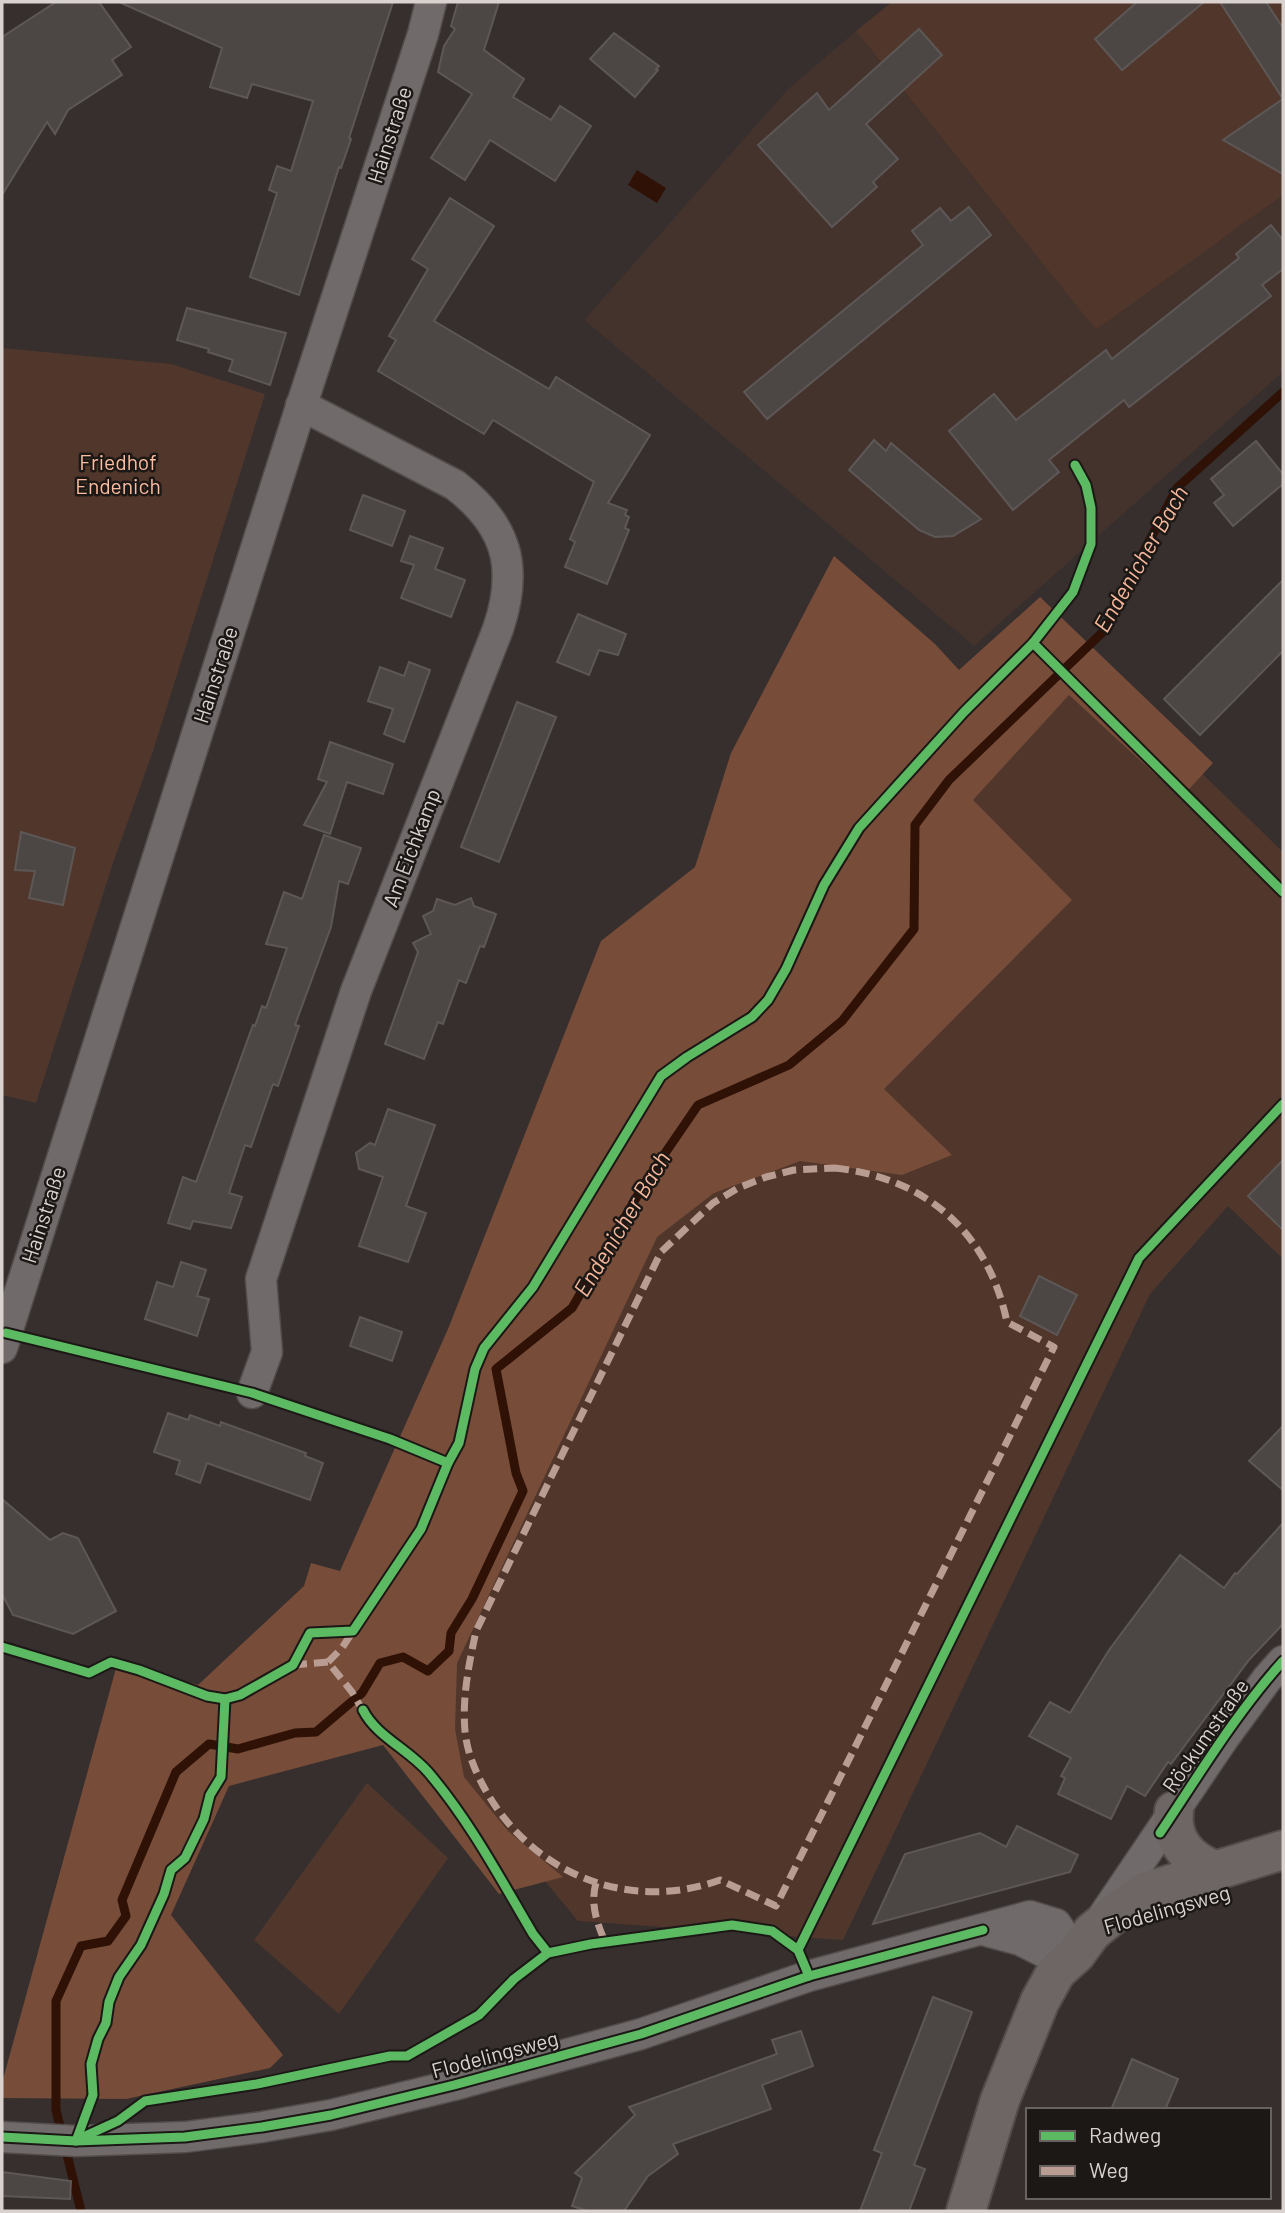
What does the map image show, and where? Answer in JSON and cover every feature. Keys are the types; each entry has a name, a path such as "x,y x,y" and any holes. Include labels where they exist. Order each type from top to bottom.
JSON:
{"street":[{"name":"Hainstraße","path":"2,1348 431,2"},
{"name":"Am Eichkamp","path":"252,1393 267,1352 261,1279 356,991 498,629 508,596 504,551 498,532 477,502 455,485 301,405"},
{"name":"Röckumstraße","path":"967,2211 1000,2100 1040,2001 1056,1972 1084,1943 1267,1679 1283,1661"},
{"path":"1174,1811 1172,1826 1187,1854 1200,1865 1215,1870"},
{"name":"Flodelingsweg","path":"1084,1943 1120,1909 1146,1892 1283,1850"},
{"name":"Flodelingsweg","path":"2,2137 62,2140 185,2137 331,2115 641,2034 809,1976 983,1930 1020,1940 1050,1955 1283,1876"}],"shaded area":[{"path":"856,31 1096,330 1283,195 1283,372 974,646 584,320 788,89"},
{"path":"637,170 666,188 657,203 628,185"},
{"path":"834,556 935,644 959,670 1040,597 1213,763 1181,798 1069,695 973,800 1072,900 884,1089 952,1155 902,1175 800,1161 714,1193 657,1237 457,1663 455,1729 464,1777 508,1831 563,1877 499,1894 383,1745 229,1786 171,1915 283,2055 270,2068 126,2099 2,2098 2,2083 118,1661 198,1685 304,1586 311,1563 340,1571 448,1329 601,941 695,867 731,753"}],"green space":[{"path":"892,2 1283,2 1283,195 1096,330 856,31"},
{"name":"Friedhof Endenich","path":"2,348 171,364 265,394 153,751 114,860 36,1103 2,1095"},
{"path":"1084,659 1283,852 1283,1259 1228,1206 1150,1294 843,1940 578,1921 422,1732 700,1120"},
{"path":"367,1783 448,1858 339,2014 254,1940"}],"building":[{"path":"56,2 99,2 131,47 112,60 122,75 68,110 55,134 47,122 2,195 2,37"},
{"path":"119,2 393,2 299,295 250,277 277,193 269,190 277,166 291,171 313,101 252,84 247,98 210,87 222,48"},
{"path":"458,2 499,2 484,50 524,79 513,97 551,120 560,106 591,126 555,181 490,140 465,180 431,158 472,94 438,72 444,46 455,29 451,26"},
{"path":"1137,2 1204,2 1122,70 1095,39"},
{"path":"1220,2 1266,2 1283,28 1283,99"},
{"path":"919,29 942,55 866,124 898,159 873,182 877,187 832,227 758,145 817,93 829,110"},
{"path":"614,33 659,66 635,97 590,59"},
{"path":"1283,99 1283,174 1223,140"},
{"path":"450,198 494,226 434,321 549,389 556,377 650,435 608,503 627,510 625,515 629,517 625,528 629,530 607,584 565,567 575,542 570,539 594,482 493,420 484,434 378,371 396,340 389,336 428,269 412,259"},
{"path":"969,207 991,235 767,419 744,392 923,245 912,231 940,208 951,221"},
{"path":"1271,225 1283,240 1283,269 1262,285 1271,296 1129,407 1124,400 1049,460 1059,472 1013,510 949,431 994,394 1016,420 1106,350 1112,359 1239,258 1236,254"},
{"path":"187,308 286,333 270,385 229,371 233,360 208,352 209,349 177,340"},
{"path":"874,440 886,451 891,443 981,519 953,536 935,537 919,530 849,470"},
{"path":"1256,441 1283,474 1283,484 1233,526 1214,503 1224,495 1211,479"},
{"path":"363,495 405,511 392,546 350,530"},
{"path":"410,536 443,548 435,569 465,580 451,617 401,598 414,565 401,561"},
{"path":"1283,580 1283,651 1200,735 1164,699"},
{"path":"578,614 626,634 618,655 599,650 589,675 557,662"},
{"path":"409,662 430,670 404,742 384,734 393,709 368,701 380,667 404,676"},
{"path":"517,702 556,717 499,862 461,847"},
{"path":"330,742 393,764 383,794 347,782 330,834 304,825 327,782 318,779"},
{"path":"21,832 75,848 63,905 29,898 35,871 15,870"},
{"path":"324,835 361,848 348,884 339,881 331,927 295,1025 299,1026 278,1086 273,1084 251,1147 245,1145 229,1193 242,1197 231,1228 193,1221 190,1229 168,1223 183,1177 196,1182 253,1025 255,1026 262,1006 266,1008 287,948 266,944 284,892 302,899"},
{"path":"471,898 474,906 496,914 484,947 480,946 466,983 459,980 443,1024 438,1022 424,1059 385,1044 418,952 413,943 431,934 423,916 433,911 437,899 455,905"},
{"path":"388,1109 435,1125 406,1206 426,1213 408,1262 359,1246 383,1177 359,1169 356,1153 370,1143 375,1145"},
{"path":"1283,1160 1283,1230 1248,1196"},
{"path":"181,1262 206,1270 197,1296 209,1299 197,1336 145,1319 157,1282 173,1287"},
{"path":"1039,1276 1077,1295 1057,1335 1020,1316"},
{"path":"360,1317 402,1332 392,1361 350,1346"},
{"path":"168,1413 188,1420 190,1415 220,1426 221,1422 306,1453 305,1456 323,1463 310,1500 207,1463 200,1483 176,1474 180,1461 154,1452"},
{"path":"1283,1426 1283,1490 1249,1461"},
{"path":"2,1499 50,1540 63,1533 78,1538 116,1611 73,1634 13,1615 2,1594"},
{"path":"1283,1523 1283,1624 1249,1660 1171,1764 1168,1762 1145,1796 1127,1786 1111,1819 1058,1794 1065,1778 1061,1776 1071,1758 1029,1736 1050,1702 1070,1713 1109,1650 1180,1555 1224,1588"},
{"path":"1017,1826 1078,1855 1070,1872 873,1924 905,1854 980,1833 1006,1847"},
{"path":"933,1997 972,2012 914,2165 925,2169 909,2211 860,2211 882,2153 874,2150"},
{"path":"801,2031 813,2066 762,2085 771,2109 673,2144 678,2154 648,2176 624,2211 588,2211 572,2206 582,2178 575,2173 635,2115 629,2107 777,2054 772,2040"},
{"path":"1132,2059 1178,2079 1166,2108 1112,2108"},
{"path":"2,2172 71,2181 70,2199 2,2196"}],"waterway":[{"name":"Endenicher Bach","path":"81,2211 56,2110 56,2001 81,1946 108,1941 126,1916 122,1900 176,1772 209,1744 238,1749 295,1733 316,1732 362,1693 380,1663 403,1657 428,1671 449,1651 451,1633 472,1599 523,1491 516,1473 496,1369 572,1308 646,1181 698,1105 789,1065 842,1021 914,929 915,825 949,780 1107,628 1177,488 1283,392"}],"marked path":[{"path":"835,1168 868,1174 898,1184 924,1197 948,1215 968,1236 985,1261 998,1290 1007,1322 1054,1347 776,1906 720,1880 686,1889 652,1892 618,1888 586,1879 557,1864 530,1845 506,1820 475,1770 465,1731 464,1706 476,1631 661,1252 713,1203 738,1188 794,1170 835,1168"},
{"path":"328,1662 342,1648 353,1631"},
{"path":"293,1665 328,1662 352,1692 366,1716"},
{"path":"596,1883 594,1906 605,1942"}],"cycle path":[{"path":"2,1647 89,1673 111,1662 207,1696 225,1699 240,1695 293,1665 310,1633 353,1631 421,1529 459,1443 475,1369 484,1348 533,1287 661,1076 752,1017 768,1000 786,969 824,885 859,828 964,712 1033,643 1073,592 1091,544 1091,508 1086,485 1075,465"},
{"path":"1033,643 1283,892"},
{"path":"798,1950 1139,1258 1283,1104"},
{"path":"6,1333 252,1393 390,1439 448,1463"},
{"path":"1160,1833 1234,1723 1283,1661"},
{"path":"76,2141 93,2095 91,2064 106,2023 109,2002 119,1977 141,1945 164,1894 171,1870 185,1858 204,1819 210,1795 221,1777 225,1699"},
{"path":"363,1710 384,1735 428,1772 458,1810 533,1934 548,1953"},
{"path":"83,2137 118,2121 145,2101 257,2084 390,2056 407,2056 479,2015 514,1979 548,1953 591,1944 732,1925 772,1931 798,1950 809,1976"},
{"path":"2,2137 76,2141 185,2137 331,2115 641,2034 809,1976 983,1930"}]}
